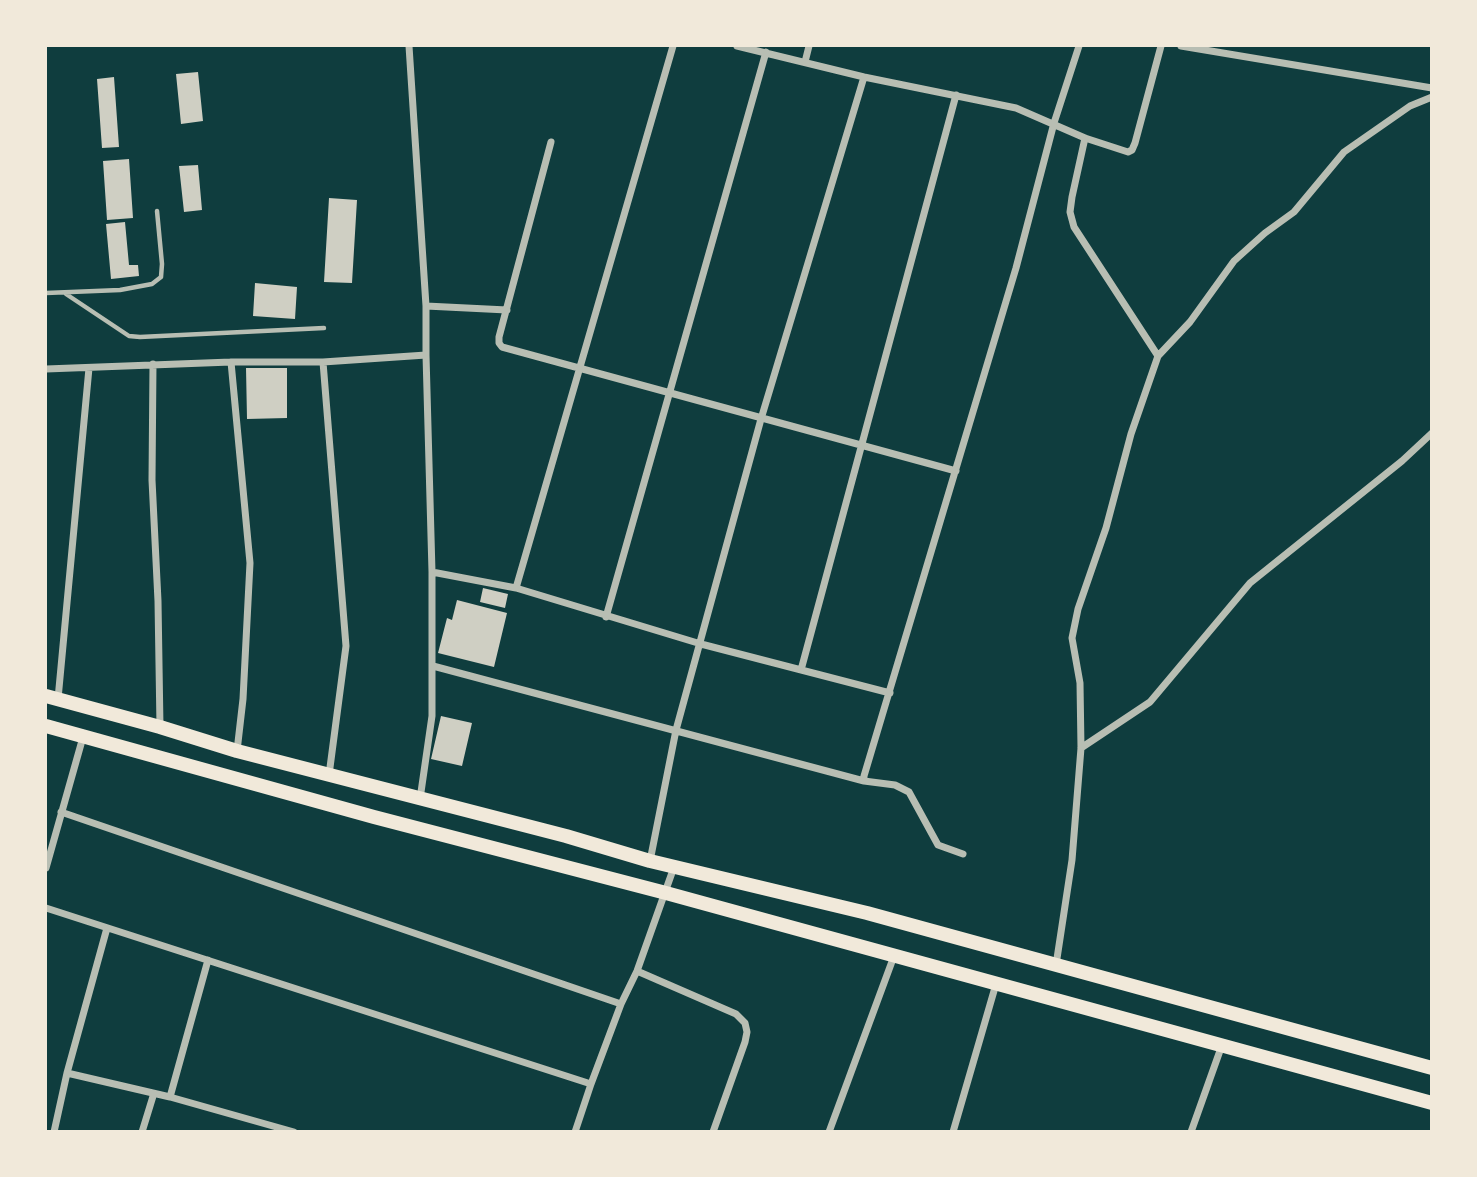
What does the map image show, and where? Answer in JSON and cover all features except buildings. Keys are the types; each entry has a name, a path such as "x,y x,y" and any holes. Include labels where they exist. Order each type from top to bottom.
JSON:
{"highway":[{"path":"52,697 237,751 566,836 650,861 867,913 1432,1068"},
{"path":"46,726 1432,1103"}],"street":[{"path":"409,46 426,306 432,572 432,716 420,799"},
{"path":"516,588 673,46"},
{"path":"737,46 864,77 1016,108 1085,138 1123,151 1132,150 1161,46"},
{"path":"805,62 810,46"},
{"path":"864,781 1016,268 1054,123 1079,46"},
{"path":"1181,46 1432,88"},
{"path":"606,617 766,52"},
{"path":"650,861 676,730 761,419 864,77"},
{"path":"801,670 956,95"},
{"path":"1056,965 1072,860 1081,748 1080,683 1072,638 1078,609 1106,528 1131,434 1158,356 1190,322 1234,261 1294,212 1344,152 1402,111 1432,97"},
{"path":"1085,138 1070,212 1074,228 1158,356"},
{"path":"551,142 499,337 502,346 956,471"},
{"path":"426,306 507,310"},
{"path":"46,369 231,362 323,362 426,355"},
{"path":"231,362 250,563 243,699 237,751"},
{"path":"323,362 346,646 329,775"},
{"path":"153,364 152,480 160,727"},
{"path":"52,697 89,368"},
{"path":"1081,748 1150,702 1250,583 1402,461 1432,433"},
{"path":"432,572 516,588 701,645 890,693"},
{"path":"433,666 864,781 895,785 909,792 938,845 963,854"},
{"path":"46,868 83,737"},
{"path":"61,813 621,1004"},
{"path":"575,1132 674,867"},
{"path":"46,908 591,1084"},
{"path":"54,1132 67,1073 107,928"},
{"path":"829,1132 894,956"},
{"path":"170,1097 208,960"},
{"path":"637,971 736,1014 745,1023 745,1041 713,1132"},
{"path":"953,1132 996,984"},
{"path":"1191,1132 1222,1045"},
{"path":"67,1073 170,1097 294,1132"},
{"path":"142,1132 154,1093"}],"lane":[{"path":"46,293 66,294 152,284 161,277 158,211"},
{"path":"66,294 129,336 324,328"}]}
